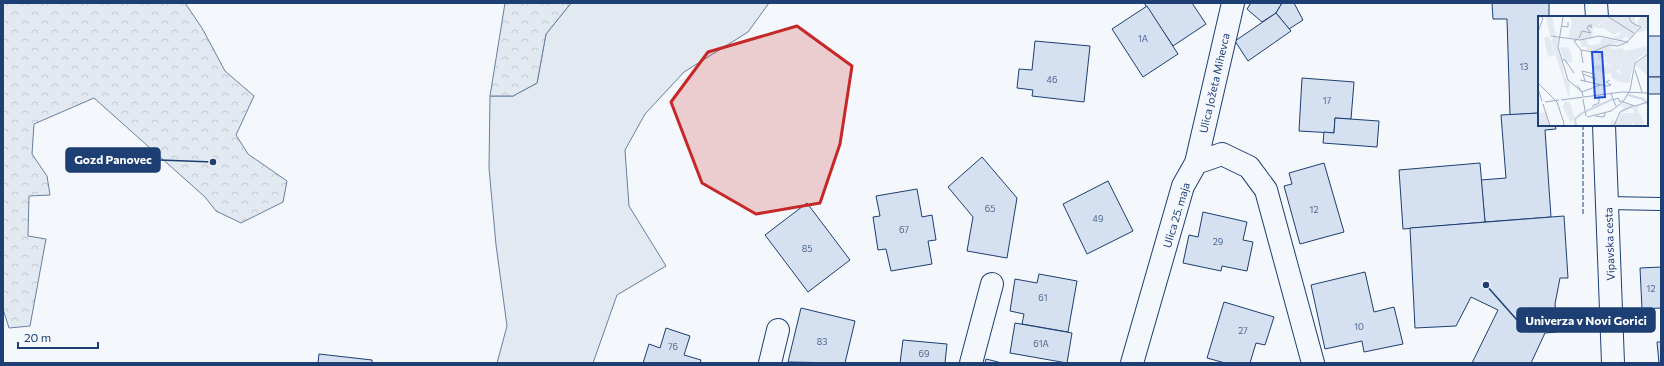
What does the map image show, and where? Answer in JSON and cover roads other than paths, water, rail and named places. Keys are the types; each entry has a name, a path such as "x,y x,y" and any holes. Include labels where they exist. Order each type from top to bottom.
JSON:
{"street":[{"name":"Ulica Jožeta Mihevca","path":"1196,164 1233,3"},
{"path":"1596,3 1597,16"},
{"name":"Vipavska cesta","path":"1604,126 1613,363"},
{"path":"1196,164 1222,154 1250,167 1266,190 1313,363"},
{"name":"Ulica 25. maja","path":"1132,363 1183,186 1196,164"},
{"path":"971,363 992,284"},
{"path":"770,363 778,330"}],"lane":[{"path":"1608,203 1661,204"}],"place":[{"name":"Gozd Panovec","path":"213,162"},
{"name":"Univerza v Novi Gorici","path":"1486,285"}]}
